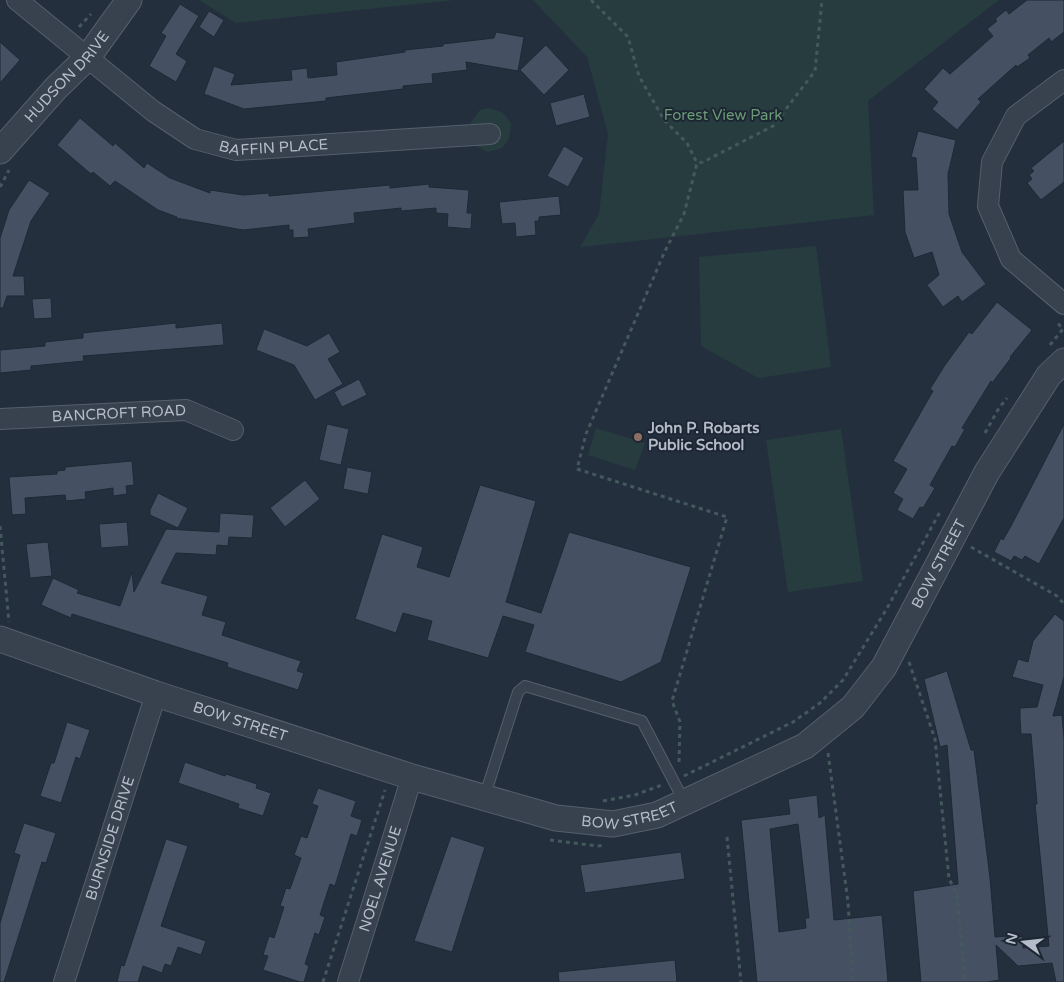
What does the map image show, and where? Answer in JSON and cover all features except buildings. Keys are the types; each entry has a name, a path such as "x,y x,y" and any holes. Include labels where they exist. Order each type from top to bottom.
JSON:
{"street":[{"name":"BAFFIN PLACE","path":"17,0 153,111 195,139 236,150 490,134"},
{"name":"HUDSON DRIVE","path":"0,151 56,88 88,57 129,0"},
{"path":"1057,310 1011,259 988,206 992,162 1016,116 1064,80"},
{"name":"BOW STREET","path":"5,632 156,694 412,777 484,798 556,818 613,824 658,815 805,746 853,707 884,667 987,472 1049,375 1055,356"},
{"name":"BANCROFT ROAD","path":"0,418 186,410 233,430"},
{"name":"BURNSIDE DRIVE","path":"64,982 156,694"},
{"name":"NOEL AVENUE","path":"348,982 412,777"}],"lane":[{"path":"484,798 518,692 525,686 642,721 685,802"}],"path":[{"path":"591,0 628,38 639,76 664,120 688,143 697,163 684,214 665,251 586,434 577,469 727,517 672,701 680,722 679,766"},
{"path":"697,163 703,162 773,126 815,71 822,0"},
{"path":"1055,356 1063,329 1057,310"},
{"path":"981,440 1000,408 1011,394"},
{"path":"680,772 681,777 793,722 820,703 843,680 886,610 944,506"},
{"path":"0,526 5,632"},
{"path":"970,547 1057,596 1064,604"},
{"path":"908,659 935,738 949,879 957,894 965,982"},
{"path":"828,753 848,902 853,982"},
{"path":"602,801 635,795 673,780"},
{"path":"323,982 386,786"},
{"path":"727,837 740,982"}],"green space":[{"path":"199,0 455,0 236,23"},
{"name":"Forest View Park","path":"533,0 999,0 868,101 874,215 580,247 599,214 608,134 587,57"},
{"path":"490,108 503,113 511,123 509,139 502,148 488,152 476,146 469,136 471,122 480,110"},
{"path":"816,246 831,367 758,378 701,346 699,257"},
{"path":"596,428 645,443 635,470 588,455"},
{"path":"841,429 863,581 788,592 766,440"}],"place":[{"name":"John P. Robarts Public School","path":"638,437"}]}
